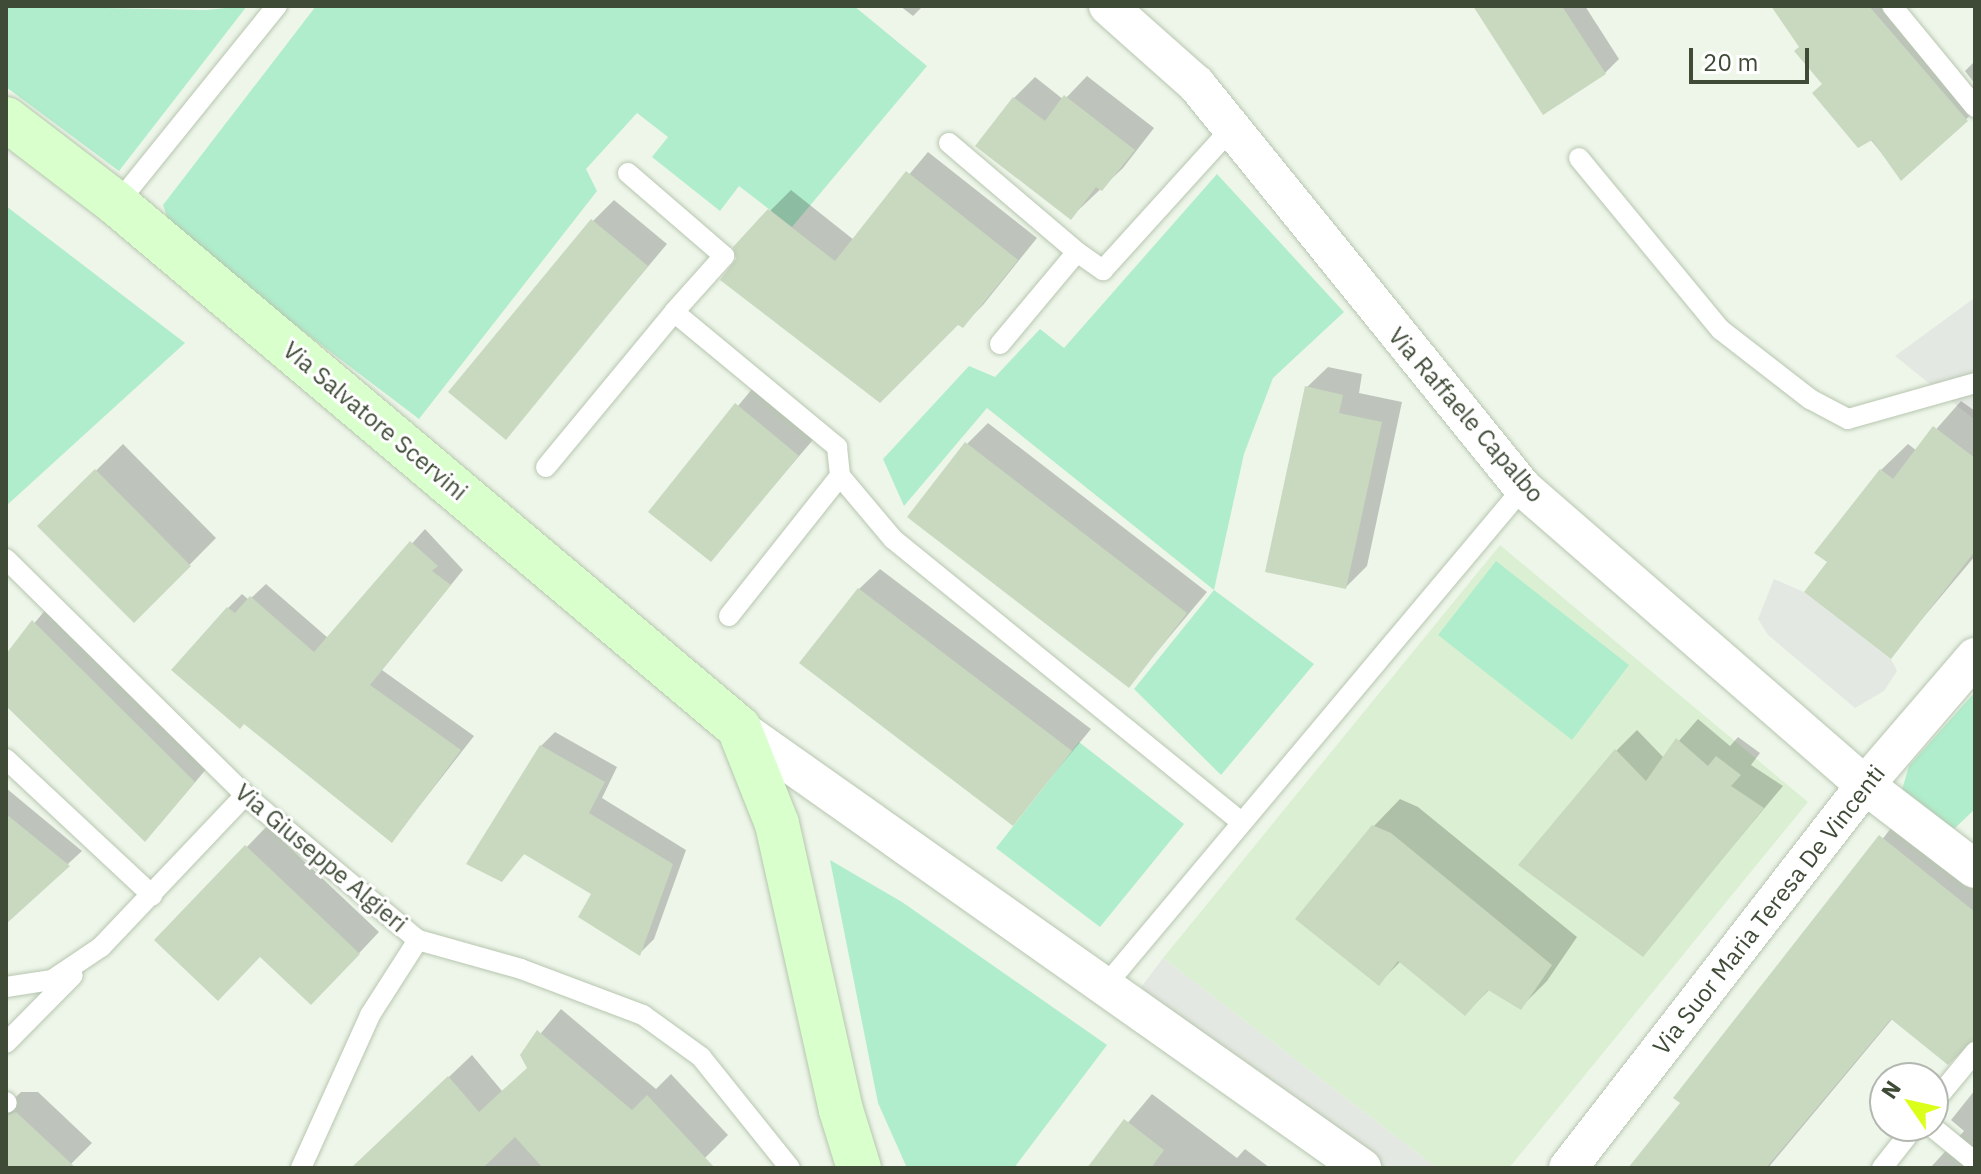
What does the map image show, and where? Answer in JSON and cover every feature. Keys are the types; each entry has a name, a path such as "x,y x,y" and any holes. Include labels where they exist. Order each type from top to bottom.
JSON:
{"main road":[{"name":"Via Salvatore Scervini","path":"6,119 117,204 739,728"},
{"path":"739,728 777,824 841,1110 859,1168"}],"street":[{"name":"Via Raffaele Capalbo","path":"1108,6 1196,84 1523,488 1865,785 1975,869"},
{"name":"Via Suor Maria Teresa De Vincenti","path":"1568,1168 1865,785 1975,657"},
{"path":"739,728 1362,1168"}],"lane":[{"path":"117,204 277,6"},
{"path":"1892,6 1975,107"},
{"path":"949,143 1077,252 1103,270 1231,129"},
{"path":"1579,158 1721,330 1810,399 1848,419 1975,383"},
{"path":"546,467 724,256 628,173"},
{"path":"1000,344 1077,252"},
{"path":"674,312 837,447 840,476 893,539 1240,821"},
{"path":"729,616 840,476"},
{"path":"1106,985 1240,821 1523,488"},
{"name":"Via Giuseppe Algieri","path":"6,559 245,795 418,940 521,969 643,1015 701,1057 790,1168"},
{"path":"6,759 152,895"},
{"path":"6,1043 152,895 245,795"},
{"path":"301,1168 370,1015 418,940"},
{"path":"6,987 52,980 101,947"},
{"path":"1949,1084 1975,1052"},
{"path":"1949,1141 1975,1162"},
{"path":"1882,1168 1902,1142"}],"shaded area":[{"path":"6,6 206,10 247,6 119,171 6,87"},
{"path":"316,6 854,6 927,66 792,227 739,186 720,211 652,157 668,137 637,113 586,169 597,191 419,419 211,261 168,219 163,205"},
{"path":"1217,174 1344,312 1273,378 1244,454 1214,590 987,408 904,506 883,459 969,366 995,377 1040,329 1064,348"},
{"path":"6,206 185,343 6,506"},
{"path":"1973,299 1975,301 1975,420 1895,356"},
{"path":"1500,545 1808,802 1509,1168 1437,1168 1163,958"},
{"path":"1496,561 1629,665 1572,740 1438,635"},
{"path":"1774,579 1804,592 1891,659 1897,671 1884,691 1855,708 1768,635 1758,619"},
{"path":"1214,590 1314,664 1221,775 1134,689"},
{"path":"1975,692 1975,809 1955,828 1939,826 1899,800 1909,766"},
{"path":"1079,742 1184,824 1100,927 996,848"},
{"path":"830,860 902,902 1107,1045 1014,1168 907,1168 878,1103"},
{"path":"1163,958 1437,1168 1362,1168 1130,1002"}],"building":[{"path":"1473,6 1562,6 1606,74 1543,115"},
{"path":"1771,6 1869,6 1968,121 1901,181 1872,140 1858,148 1812,93 1822,84 1794,51 1799,47"},
{"path":"1064,95 1135,150 1102,191 1096,187 1071,220 975,146 1013,97 1045,121"},
{"path":"906,171 1018,260 963,328 958,325 880,403 720,280 736,259 733,247 768,209 835,261"},
{"path":"591,219 648,266 506,440 448,392"},
{"path":"1305,386 1343,395 1339,413 1382,422 1346,589 1265,572"},
{"path":"735,403 799,456 711,562 648,512"},
{"path":"1933,426 1975,458 1975,551 1891,659 1804,592 1827,562 1814,553 1880,469 1893,479"},
{"path":"965,442 1187,613 1129,688 907,517"},
{"path":"95,469 191,566 134,623 37,526"},
{"path":"410,541 438,566 432,571 451,585 370,685 461,750 392,843 244,724 240,729 171,670 227,607 235,613 250,596 314,652"},
{"path":"858,588 1072,751 1013,826 799,663"},
{"path":"32,620 195,782 145,842 6,706 6,654"},
{"path":"1676,738 1708,766 1716,756 1741,775 1731,786 1764,808 1643,957 1518,865 1615,749 1646,781"},
{"path":"540,745 605,782 589,813 673,864 640,956 578,917 591,894 524,854 502,882 466,864"},
{"path":"6,814 70,866 6,924"},
{"path":"1372,825 1391,833 1552,965 1521,1010 1488,990 1465,1016 1398,961 1379,986 1295,919"},
{"path":"1879,835 1975,912 1975,1039 1949,1064 1891,1019 1766,1168 1628,1168 1680,1103 1673,1098"},
{"path":"245,845 360,954 311,1005 260,957 218,1001 154,940"},
{"path":"537,1030 632,1110 647,1095 715,1168 543,1168 515,1137 483,1168 351,1168 448,1076 479,1112 527,1068 520,1055"},
{"path":"16,1112 76,1168 6,1168 6,1116"},
{"path":"1124,1119 1164,1150 1151,1168 1087,1168"}]}
